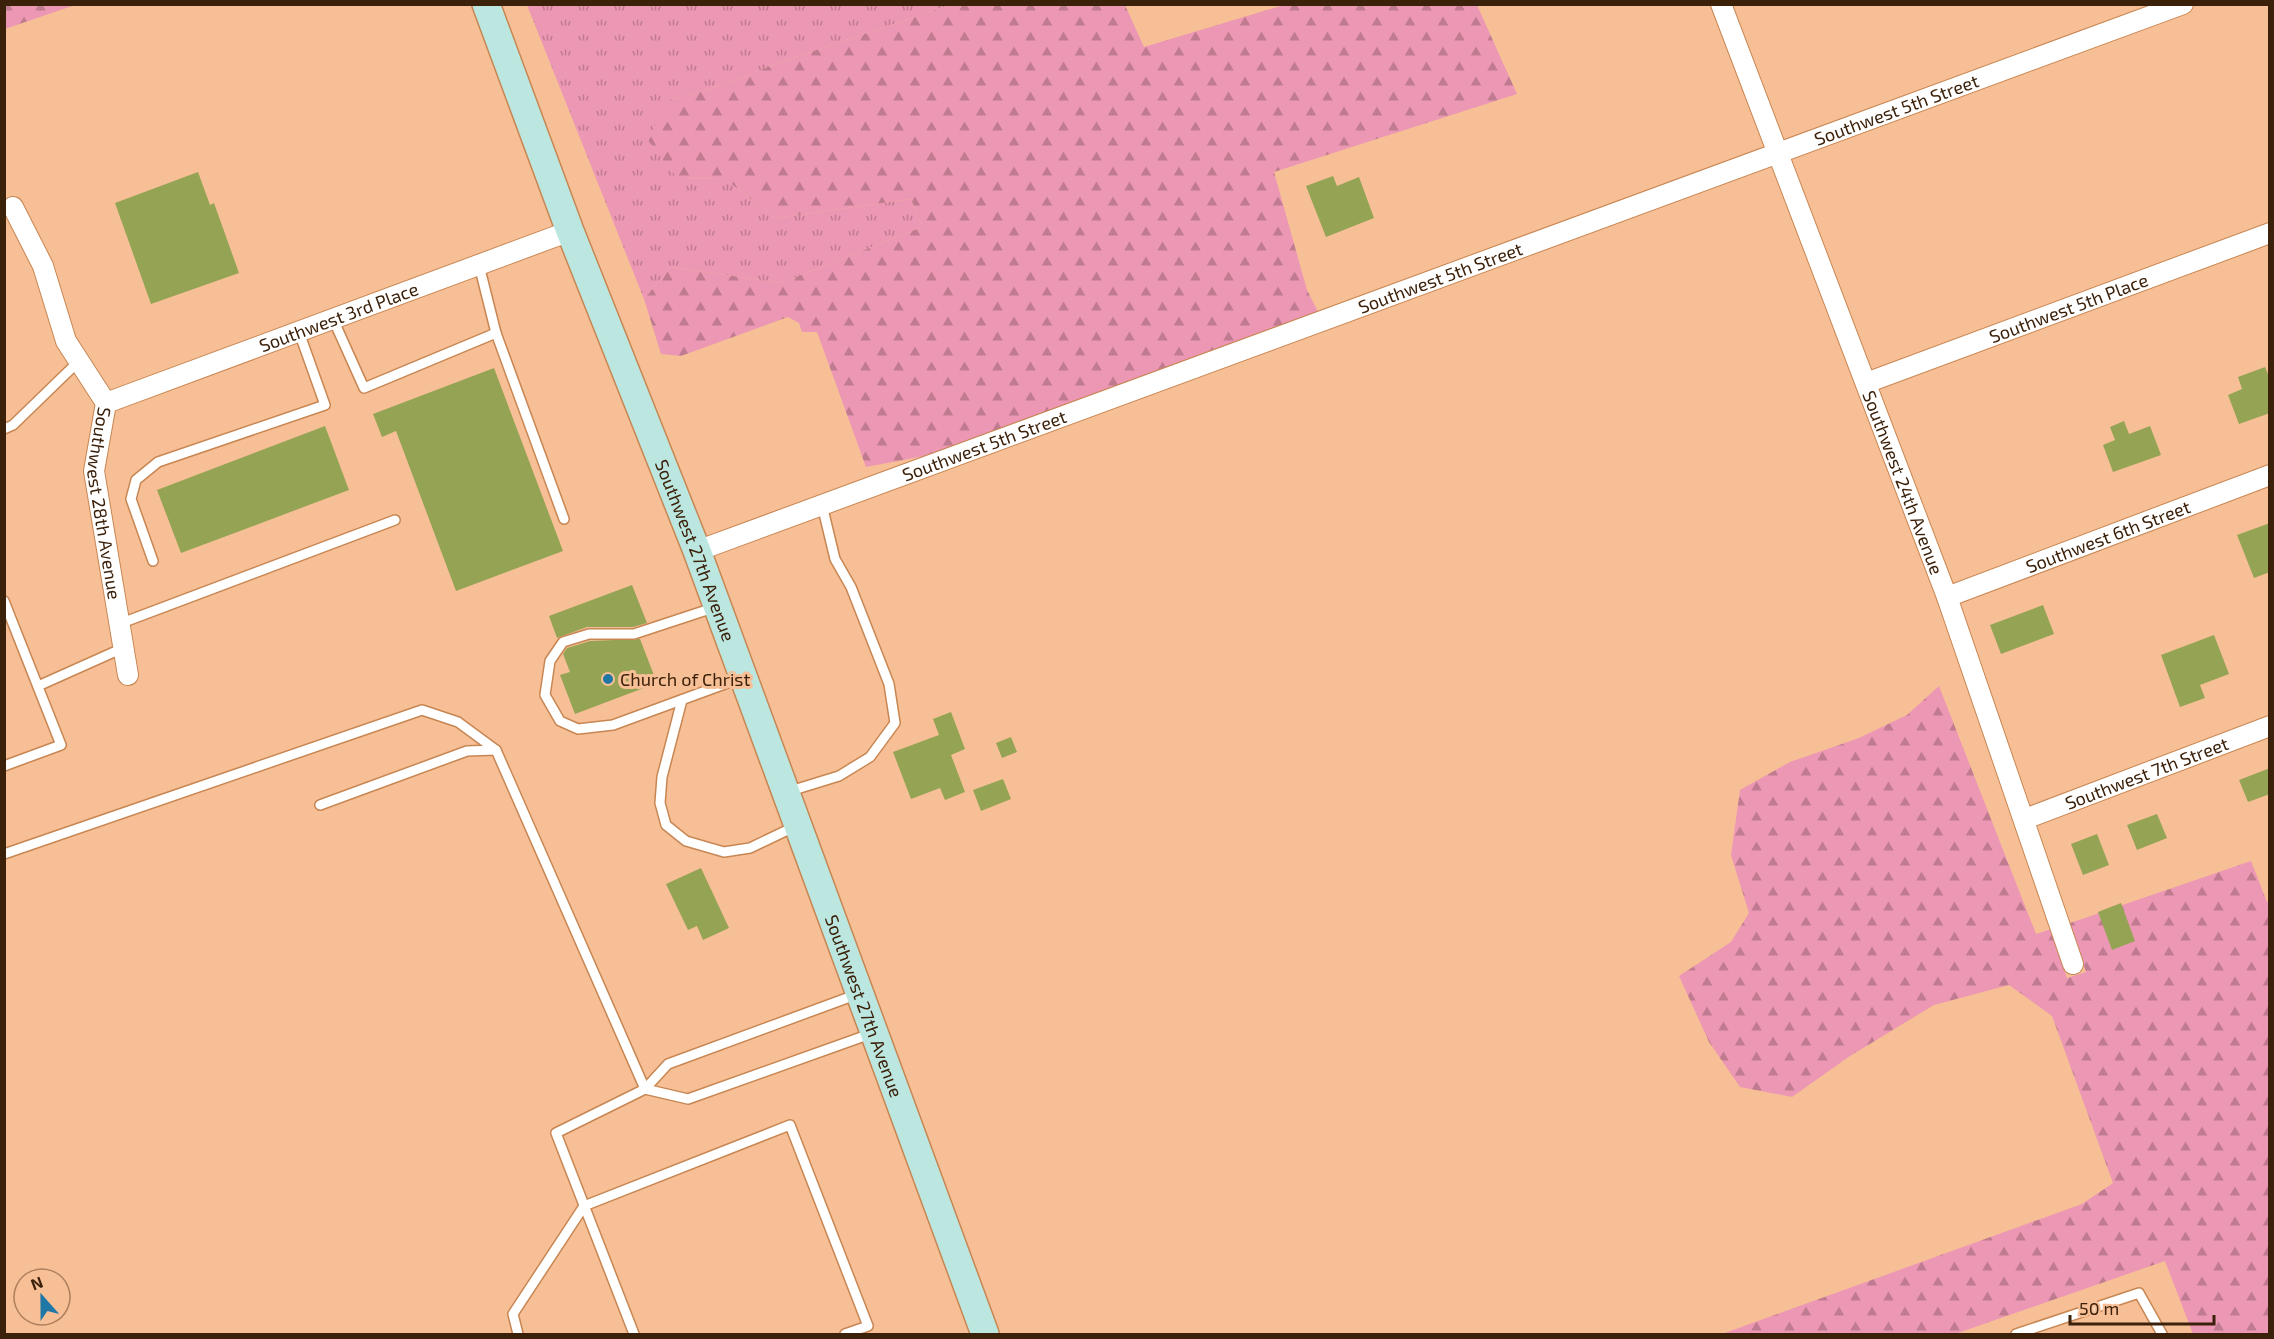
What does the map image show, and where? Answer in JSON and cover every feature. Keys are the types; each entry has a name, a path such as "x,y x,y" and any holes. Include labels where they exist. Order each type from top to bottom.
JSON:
{"main road":[{"name":"Southwest 27th Avenue","path":"486,4 570,231 697,551 796,826 985,1335"}],"street":[{"name":"Southwest 24th Avenue","path":"1721,4 1947,597 2073,964"},
{"name":"Southwest 5th Street","path":"697,551 2183,4"},
{"name":"Southwest 28th Avenue","path":"9,208 43,266 66,341 106,403 94,471 128,675"},
{"name":"Southwest 3rd Place","path":"106,403 570,231"},
{"name":"Southwest 5th Place","path":"1866,383 2270,233"},
{"name":"Southwest 6th Street","path":"1947,597 2270,475"},
{"name":"Southwest 7th Street","path":"2025,819 2270,726"}],"lane":[{"path":"479,265 496,333 564,519"},
{"path":"333,319 364,388 496,333"},
{"path":"153,561 131,499 136,480 158,462 325,405 299,332"},
{"path":"4,429 13,425 79,361"},
{"path":"784,792 847,771 870,757 895,723 889,684 851,587 835,559 822,506"},
{"path":"119,624 396,520"},
{"path":"4,601 61,745 4,766"},
{"path":"717,606 634,634 589,634 563,642 550,661 545,695 560,721 578,729 613,725 743,678"},
{"path":"38,686 123,648"},
{"path":"682,700 662,777 660,803 666,825 686,840 724,852 750,848 796,826"},
{"path":"4,854 422,710 458,722 496,750 645,1089"},
{"path":"320,805 467,751 496,750"},
{"path":"634,1335 556,1133 645,1089 668,1064 858,994"},
{"path":"645,1089 688,1099 873,1033"},
{"path":"518,1335 513,1314 584,1206 790,1125 868,1326 845,1335"},
{"path":"2016,1335 2139,1293 2162,1335"}],"green space":[{"path":"5,4 75,4 75,5 5,29"},
{"path":"527,5 950,5 781,62 720,86 670,100 678,179 724,178 775,218 911,199 922,227 781,283 671,267 644,299"},
{"path":"950,5 1125,5 1144,47 1284,5 1477,5 1517,94 1274,172 1307,290 1322,320 977,446 866,467 817,332 802,332 799,323 788,317 681,356 661,354 644,299 671,267 781,283 922,227 911,199 775,218 724,178 678,179 647,139 670,100 720,86 781,62"},
{"path":"1939,686 2036,934 2051,929 2067,978 2086,972 2070,923 2251,861 2267,902 2270,901 2269,1334 2193,1334 2165,1261 1955,1334 1722,1334 2082,1204 2113,1183 2052,1016 2009,985 1934,1005 1850,1056 1792,1097 1740,1087 1709,1042 1679,976 1731,942 1749,913 1731,855 1740,790 1790,762 1859,738 1907,715"}],"building":[{"path":"198,172 210,205 214,203 239,273 151,304 115,203"},
{"path":"1333,176 1337,186 1359,177 1374,218 1326,237 1306,186"},
{"path":"2265,367 2270,379 2270,413 2239,424 2228,395 2242,389 2238,377"},
{"path":"494,368 563,551 456,591 396,431 382,437 373,414"},
{"path":"2124,421 2129,434 2150,426 2161,455 2113,472 2103,445 2115,440 2110,427"},
{"path":"325,426 349,490 181,553 157,490"},
{"path":"2270,523 2270,572 2254,578 2237,535"},
{"path":"632,585 647,623 633,627 587,627 557,638 549,616"},
{"path":"2043,605 2054,634 2001,654 1990,625"},
{"path":"2214,635 2229,674 2200,685 2205,698 2180,707 2161,655"},
{"name":"Church of Christ","path":"640,639 657,683 575,714 560,675 570,672 563,654 567,648 590,641"},
{"path":"951,712 965,749 951,755 965,792 945,800 940,788 911,799 893,752 939,735 933,719"},
{"path":"1011,737 1017,752 1002,758 996,743"},
{"path":"2270,768 2270,794 2248,802 2239,780"},
{"path":"1003,779 1011,799 981,811 973,790"},
{"path":"2157,814 2167,838 2137,850 2127,825"},
{"path":"2097,834 2109,865 2083,875 2071,844"},
{"path":"701,868 729,928 703,940 697,926 688,930 666,884"},
{"path":"2121,903 2135,941 2112,950 2098,912"}],"place":[{"name":"Church of Christ","path":"608,679"}]}
